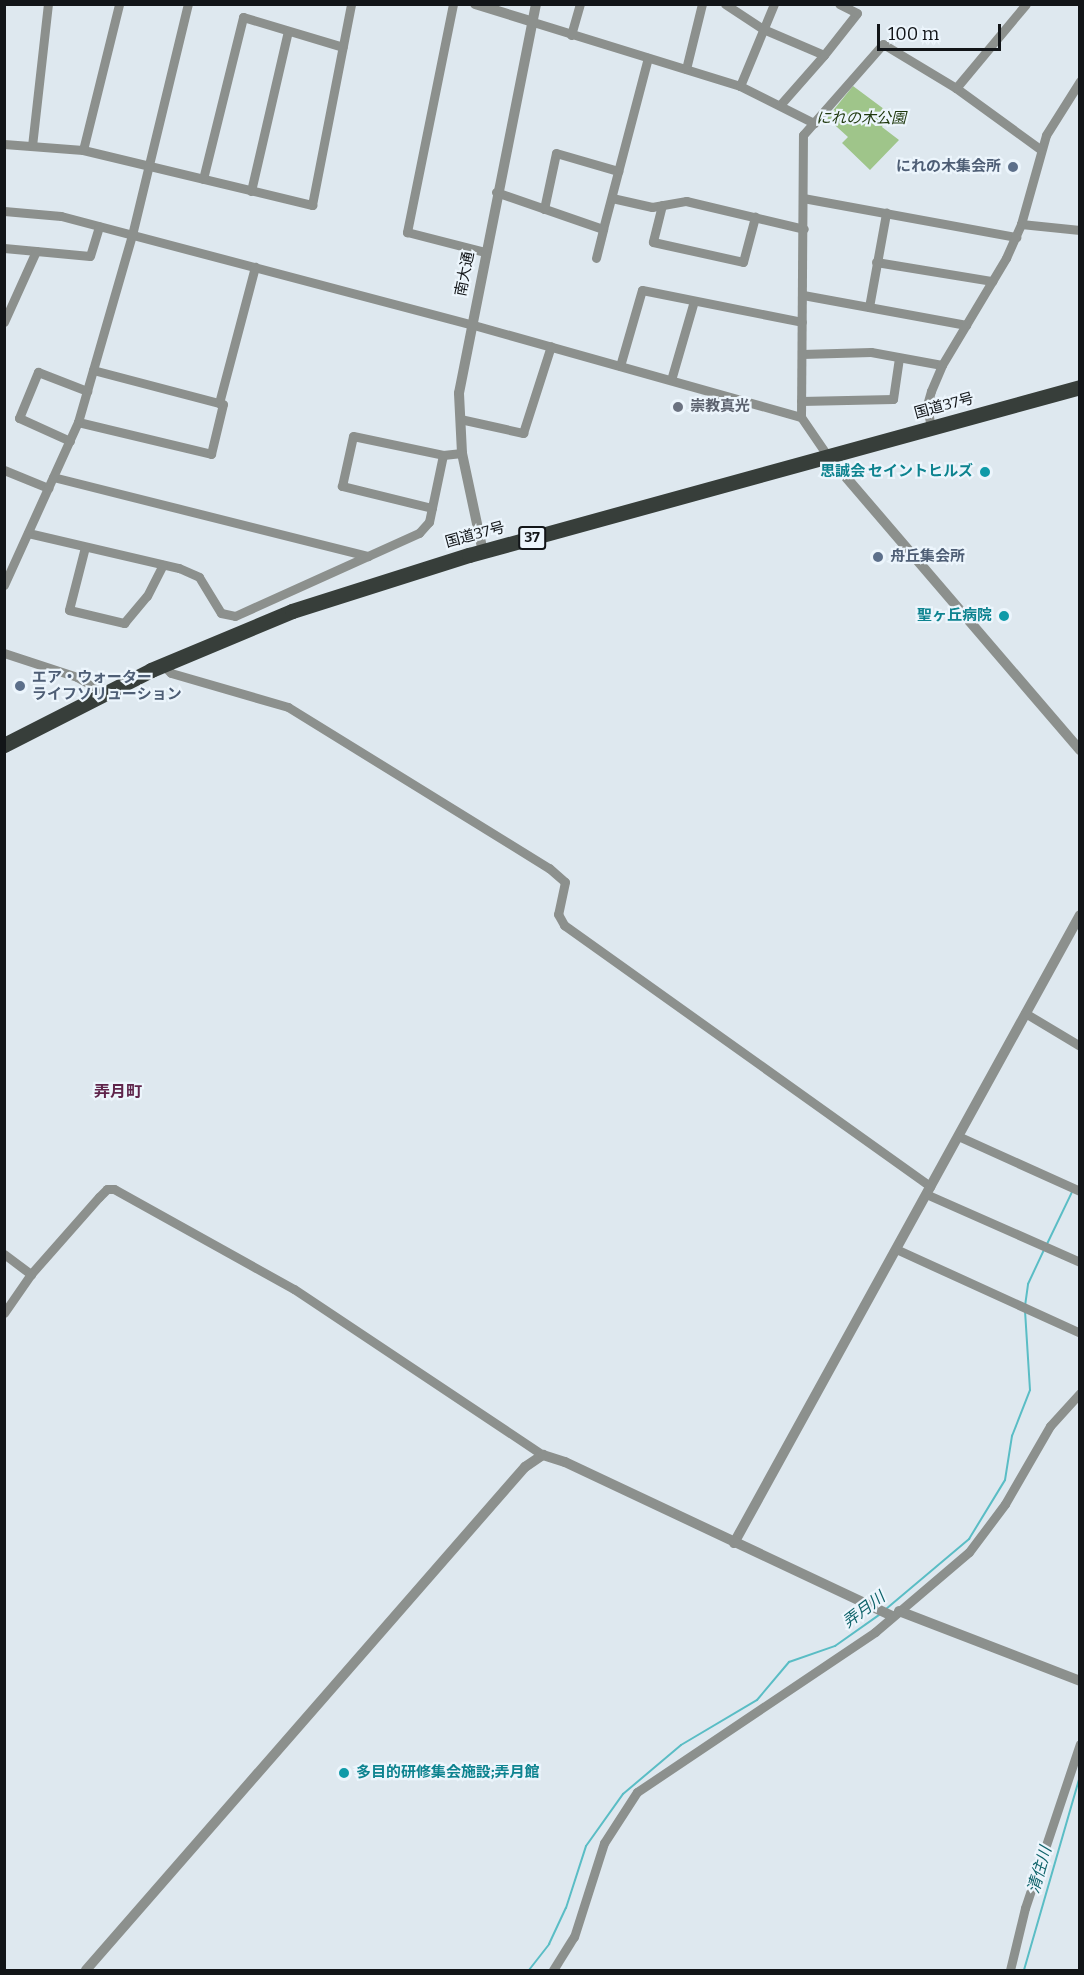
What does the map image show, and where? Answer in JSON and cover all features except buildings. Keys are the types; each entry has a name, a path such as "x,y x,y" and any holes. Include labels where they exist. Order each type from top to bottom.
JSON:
{"highway":[{"name":"国道37号","path":"4,745 104,692 292,610 483,552 827,455 1080,387"}],"street":[{"path":"32,146 48,4"},
{"path":"83,150 118,4"},
{"path":"4,585 78,422 132,235 188,4"},
{"path":"4,144 83,150 312,205 351,4"},
{"path":"453,4 407,232 484,252"},
{"path":"475,4 740,86 814,123"},
{"name":"南大通","path":"483,552 462,453 459,393 484,252 530,21 536,4"},
{"path":"571,35 580,4"},
{"path":"686,69 702,4"},
{"path":"725,4 763,29 824,55"},
{"path":"740,86 774,4"},
{"path":"780,105 824,55 859,9 839,4"},
{"path":"956,88 1026,4"},
{"path":"203,179 243,17 343,47"},
{"path":"251,191 288,31"},
{"path":"1040,149 956,88 883,44 803,135 801,417 827,455 1080,750"},
{"path":"596,258 648,58"},
{"path":"931,428 927,405 942,365 1016,237 1040,149 1055,117 1080,81"},
{"path":"544,208 556,153 618,171"},
{"path":"496,192 603,229"},
{"path":"612,198 652,207 687,201 804,229"},
{"path":"803,198 1016,237"},
{"path":"662,205 652,242 743,262 755,217"},
{"path":"4,212 61,216 551,346 801,417"},
{"path":"869,307 886,213"},
{"path":"1021,224 1080,230"},
{"path":"4,248 90,256 99,226"},
{"path":"4,322 36,251"},
{"path":"876,262 992,281"},
{"path":"219,403 255,267"},
{"path":"620,366 642,290 802,322"},
{"path":"803,295 966,325"},
{"path":"670,380 694,301"},
{"path":"460,419 523,433 551,346"},
{"path":"802,354 871,352 942,365"},
{"path":"801,401 892,399 899,358"},
{"path":"78,422 211,454 223,404 93,370"},
{"path":"70,441 19,418 38,372 87,391"},
{"path":"432,508 342,486 353,436 443,455 462,453"},
{"path":"28,533 163,565 199,577 221,612 235,616 419,532 429,522 443,455"},
{"path":"4,470 48,488"},
{"path":"53,477 368,556"},
{"path":"85,547 69,610 124,623 147,596 163,565"},
{"path":"4,653 76,677 104,692"},
{"path":"163,665 171,673 288,707 562,877 566,887 558,914 564,925 928,1190 1080,1262"},
{"path":"735,1543 1080,915"},
{"path":"1025,1013 1080,1046"},
{"path":"958,1136 1076,1190"},
{"path":"4,1313 31,1274 107,1189 125,1193 294,1289 543,1455 735,1543 896,1613 1080,1681"},
{"path":"896,1248 1080,1333"},
{"path":"4,1254 31,1274"},
{"path":"554,1971 574,1937 609,1833 637,1792 875,1632 969,1552 986,1533 1050,1426 1080,1393"},
{"path":"86,1971 525,1467 543,1455"},
{"path":"1010,1971 1025,1908 1080,1744"}],"green space":[{"name":"にれの木公園","path":"853,86 888,112 882,127 899,140 870,170 842,143 848,137 827,118"}],"waterway":[{"name":"弄月川","path":"1047,1244 1073,1190"},
{"name":"弄月川","path":"1025,1306 1028,1284 1044,1249"},
{"name":"弄月川","path":"886,1609 969,1539 1005,1480 1012,1436 1030,1390 1025,1311"},
{"name":"弄月川","path":"529,1970 549,1944 566,1908 586,1846 623,1794 681,1745 757,1700 789,1662 835,1646 879,1615"},
{"name":"清住川","path":"1024,1970 1080,1776"}],"place":[{"name":"にれの木集会所","path":"1013,167"},
{"name":"崇教真光","path":"678,407"},
{"name":"思誠会 セイントヒルズ","path":"985,472"},
{"name":"舟丘集会所","path":"878,557"},
{"name":"聖ヶ丘病院","path":"1004,616"},
{"name":"エア・ウォーター ライフソリューション","path":"20,686"},
{"name":"多目的研修集会施設;弄月館","path":"344,1773"}],"district":[{"name":"弄月町","path":"118,1092"}]}
